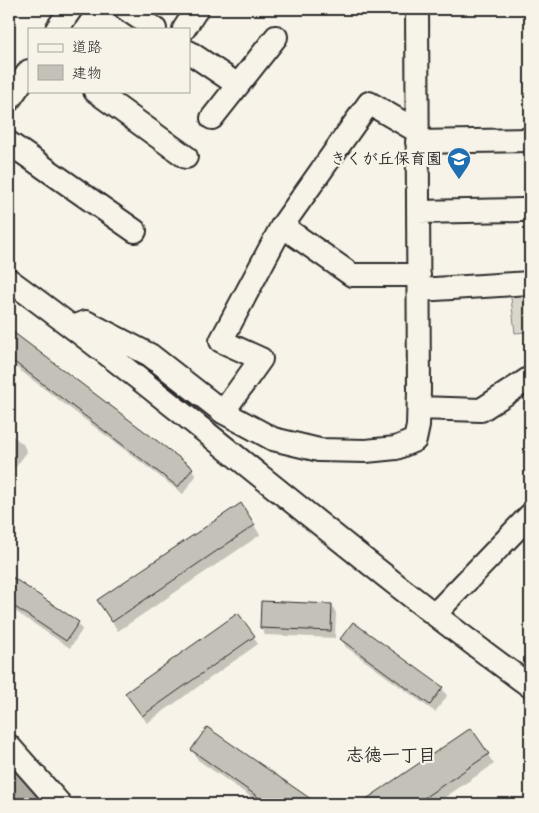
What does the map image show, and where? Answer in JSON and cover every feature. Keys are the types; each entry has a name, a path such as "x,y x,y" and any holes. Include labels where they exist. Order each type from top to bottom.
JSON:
{"street":[{"path":"58,28 71,9"},
{"path":"126,9 154,28"},
{"path":"185,28 197,9"},
{"path":"73,328 86,322 150,355 223,412 273,439 319,450 366,451 396,448 415,440 419,408 417,9"},
{"path":"212,118 276,38"},
{"path":"190,53 238,85"},
{"path":"9,100 28,72"},
{"path":"96,92 186,157"},
{"path":"223,412 261,360 221,341 282,226 369,103 417,136 530,140"},
{"path":"9,143 135,231"},
{"path":"418,212 522,210"},
{"path":"282,226 352,275 419,282 530,283"},
{"path":"9,280 73,328 435,614 530,686"},
{"path":"419,408 481,410 530,378"},
{"path":"435,614 530,515"},
{"path":"9,746 60,804"}],"shaded area":[{"path":"530,286 530,329 526,332 515,333 510,289"}],"building":[{"path":"9,329 193,468 178,487 9,358"},
{"path":"241,503 255,525 112,622 97,600"},
{"path":"9,575 79,622 66,641 9,603"},
{"path":"261,601 332,604 331,631 260,628"},
{"path":"238,613 255,636 142,716 125,693"},
{"path":"353,622 443,687 430,705 340,639"},
{"path":"207,727 318,804 268,804 191,750"},
{"path":"471,728 489,754 415,804 359,804"}],"waterway":[{"path":"9,779 29,804"}],"place":[{"name":"きくが丘保育園","path":"459,180"}],"district":[{"name":"志徳一丁目","path":"391,755"}]}
